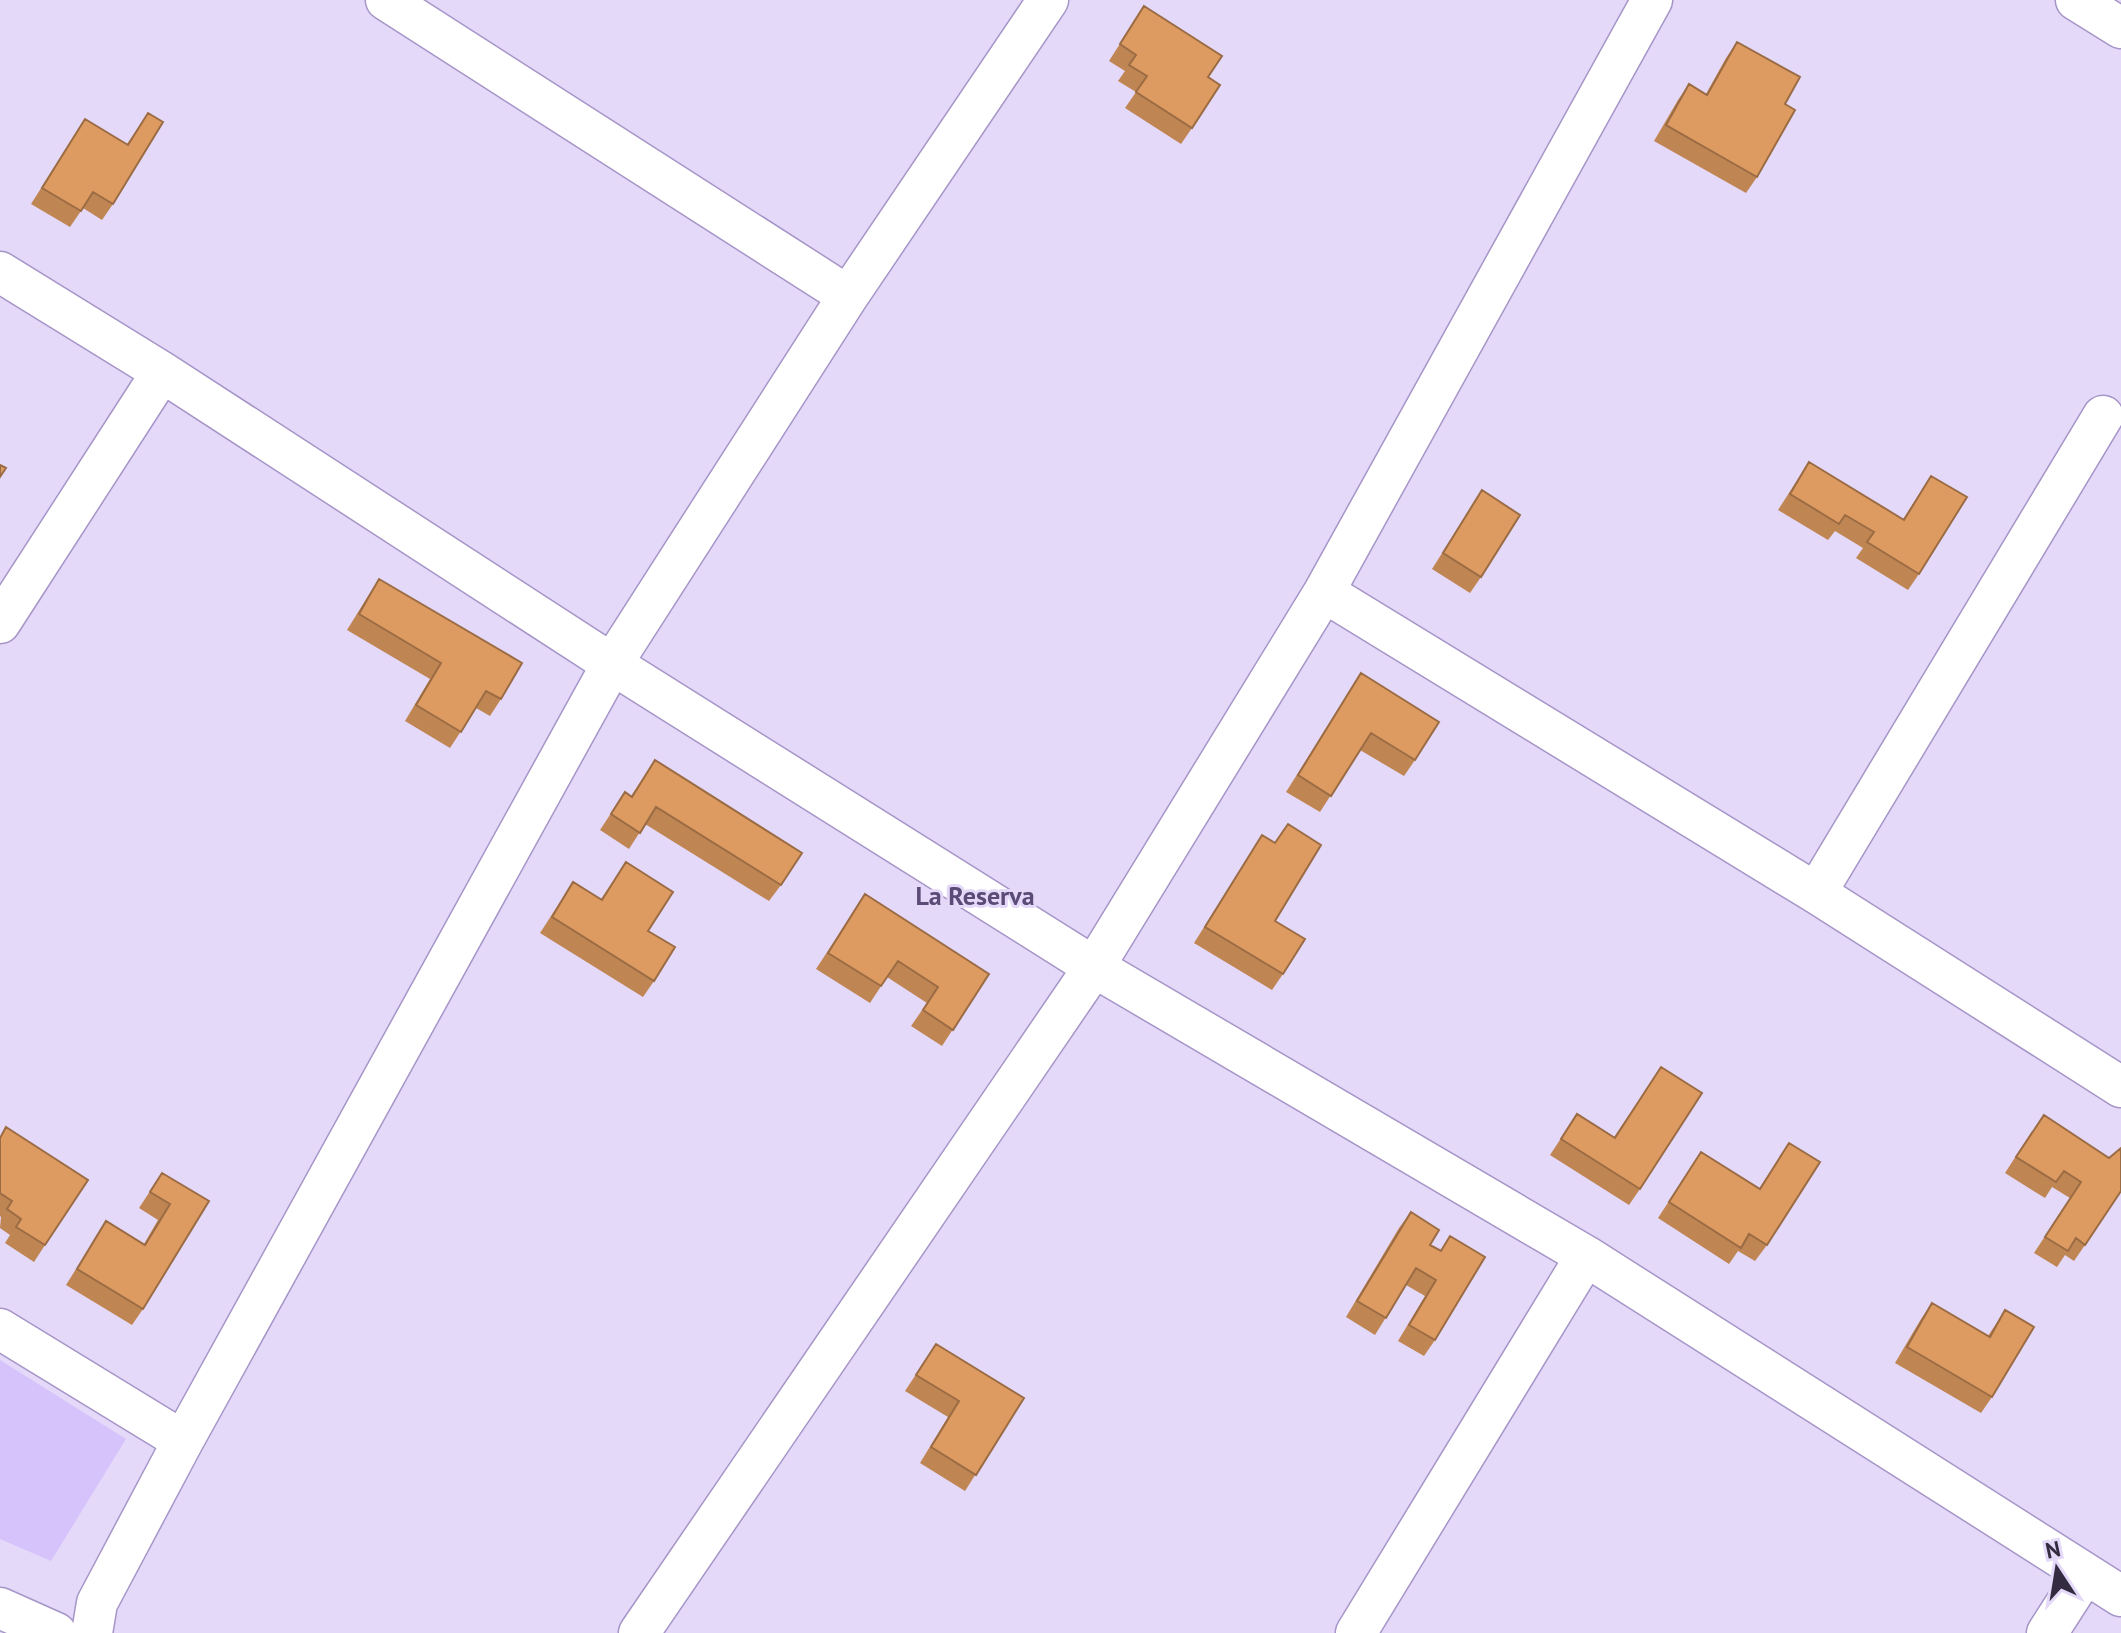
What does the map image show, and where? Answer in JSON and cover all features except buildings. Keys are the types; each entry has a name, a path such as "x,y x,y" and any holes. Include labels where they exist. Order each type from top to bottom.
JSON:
{"street":[{"path":"386,0 848,296"},
{"path":"92,1633 97,1603 183,1441 612,664 848,296 1048,0"},
{"path":"639,1633 1094,967 1324,592 1652,0"},
{"path":"2076,0 2121,28"},
{"path":"0,272 162,372 612,664 1094,967 1586,1256 2121,1596"},
{"path":"0,623 162,372"},
{"path":"1816,893 2103,416"},
{"path":"1324,592 1816,893 2121,1087"},
{"path":"1356,1633 1586,1256"},
{"path":"0,1329 183,1441"},
{"path":"2047,1633 2085,1574"},
{"path":"0,1608 56,1633"}],"shaded area":[{"path":"0,1360 126,1439 51,1561 0,1539"}],"district":[{"name":"La Reserva","path":"975,895"}]}
